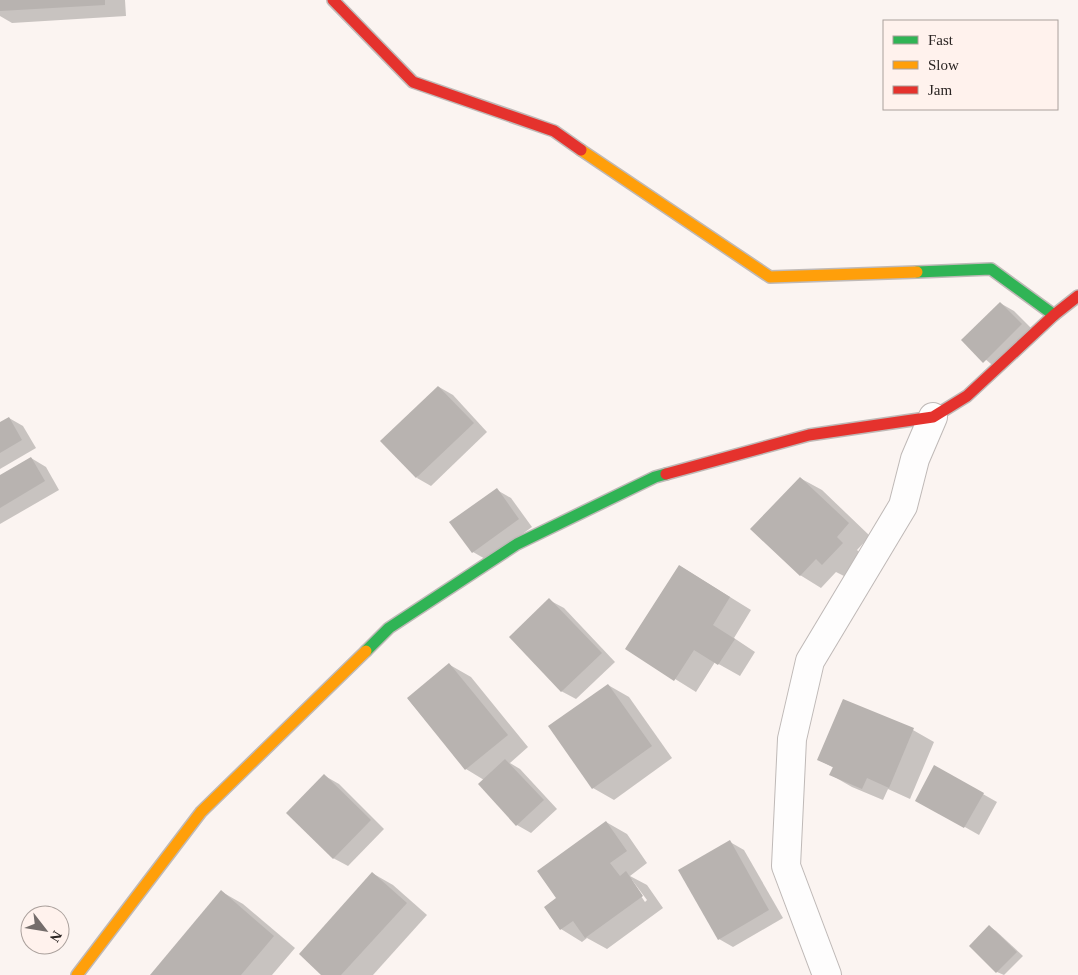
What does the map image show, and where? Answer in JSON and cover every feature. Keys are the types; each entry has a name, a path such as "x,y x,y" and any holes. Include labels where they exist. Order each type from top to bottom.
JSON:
{"street":[{"path":"333,0 413,82 554,131 770,277 991,269 1054,315"},
{"path":"77,975 201,812 389,628 517,544 655,477 809,435 933,417 967,396 1054,315 1078,296"},
{"path":"827,975 786,866 792,739 810,661 903,506 915,459 933,417"}],"building":[{"path":"0,0 105,0 105,5 0,11"},
{"path":"1000,302 1022,324 983,363 961,340"},
{"path":"438,386 474,423 416,478 380,441"},
{"path":"9,417 22,440 0,453 0,422"},
{"path":"31,457 45,481 0,508 0,475"},
{"path":"800,477 849,523 837,537 843,543 822,565 816,559 800,576 750,529"},
{"path":"497,488 519,519 472,553 449,522"},
{"path":"679,565 730,597 713,625 735,639 718,665 694,650 674,681 625,649"},
{"path":"549,598 602,653 561,692 509,637"},
{"path":"449,663 508,735 465,770 407,698"},
{"path":"608,684 652,746 592,789 548,726"},
{"path":"843,699 914,728 889,788 867,778 862,789 829,775 833,767 817,760"},
{"path":"505,759 544,800 516,826 478,784"},
{"path":"934,765 984,793 964,828 915,801"},
{"path":"324,774 371,820 333,859 286,813"},
{"path":"606,821 627,851 610,863 620,876 626,871 643,896 585,938 573,921 560,930 544,907 556,898 537,871"},
{"path":"730,840 769,910 718,940 678,870"},
{"path":"372,872 407,903 341,975 321,975 299,954"},
{"path":"221,890 274,936 241,975 150,975"},
{"path":"989,925 1017,952 996,973 969,946"}],"traffic: fast":[{"path":"917,272 991,269 1054,315"},
{"path":"366,651 389,628 517,544 655,477 666,474"}],"traffic: slow":[{"path":"581,150 770,277 917,272"},
{"path":"77,975 201,812 366,651"}],"traffic: jam":[{"path":"333,0 413,82 554,131 581,150"},
{"path":"666,474 809,435 933,417 967,396 1054,315 1078,296"}]}
